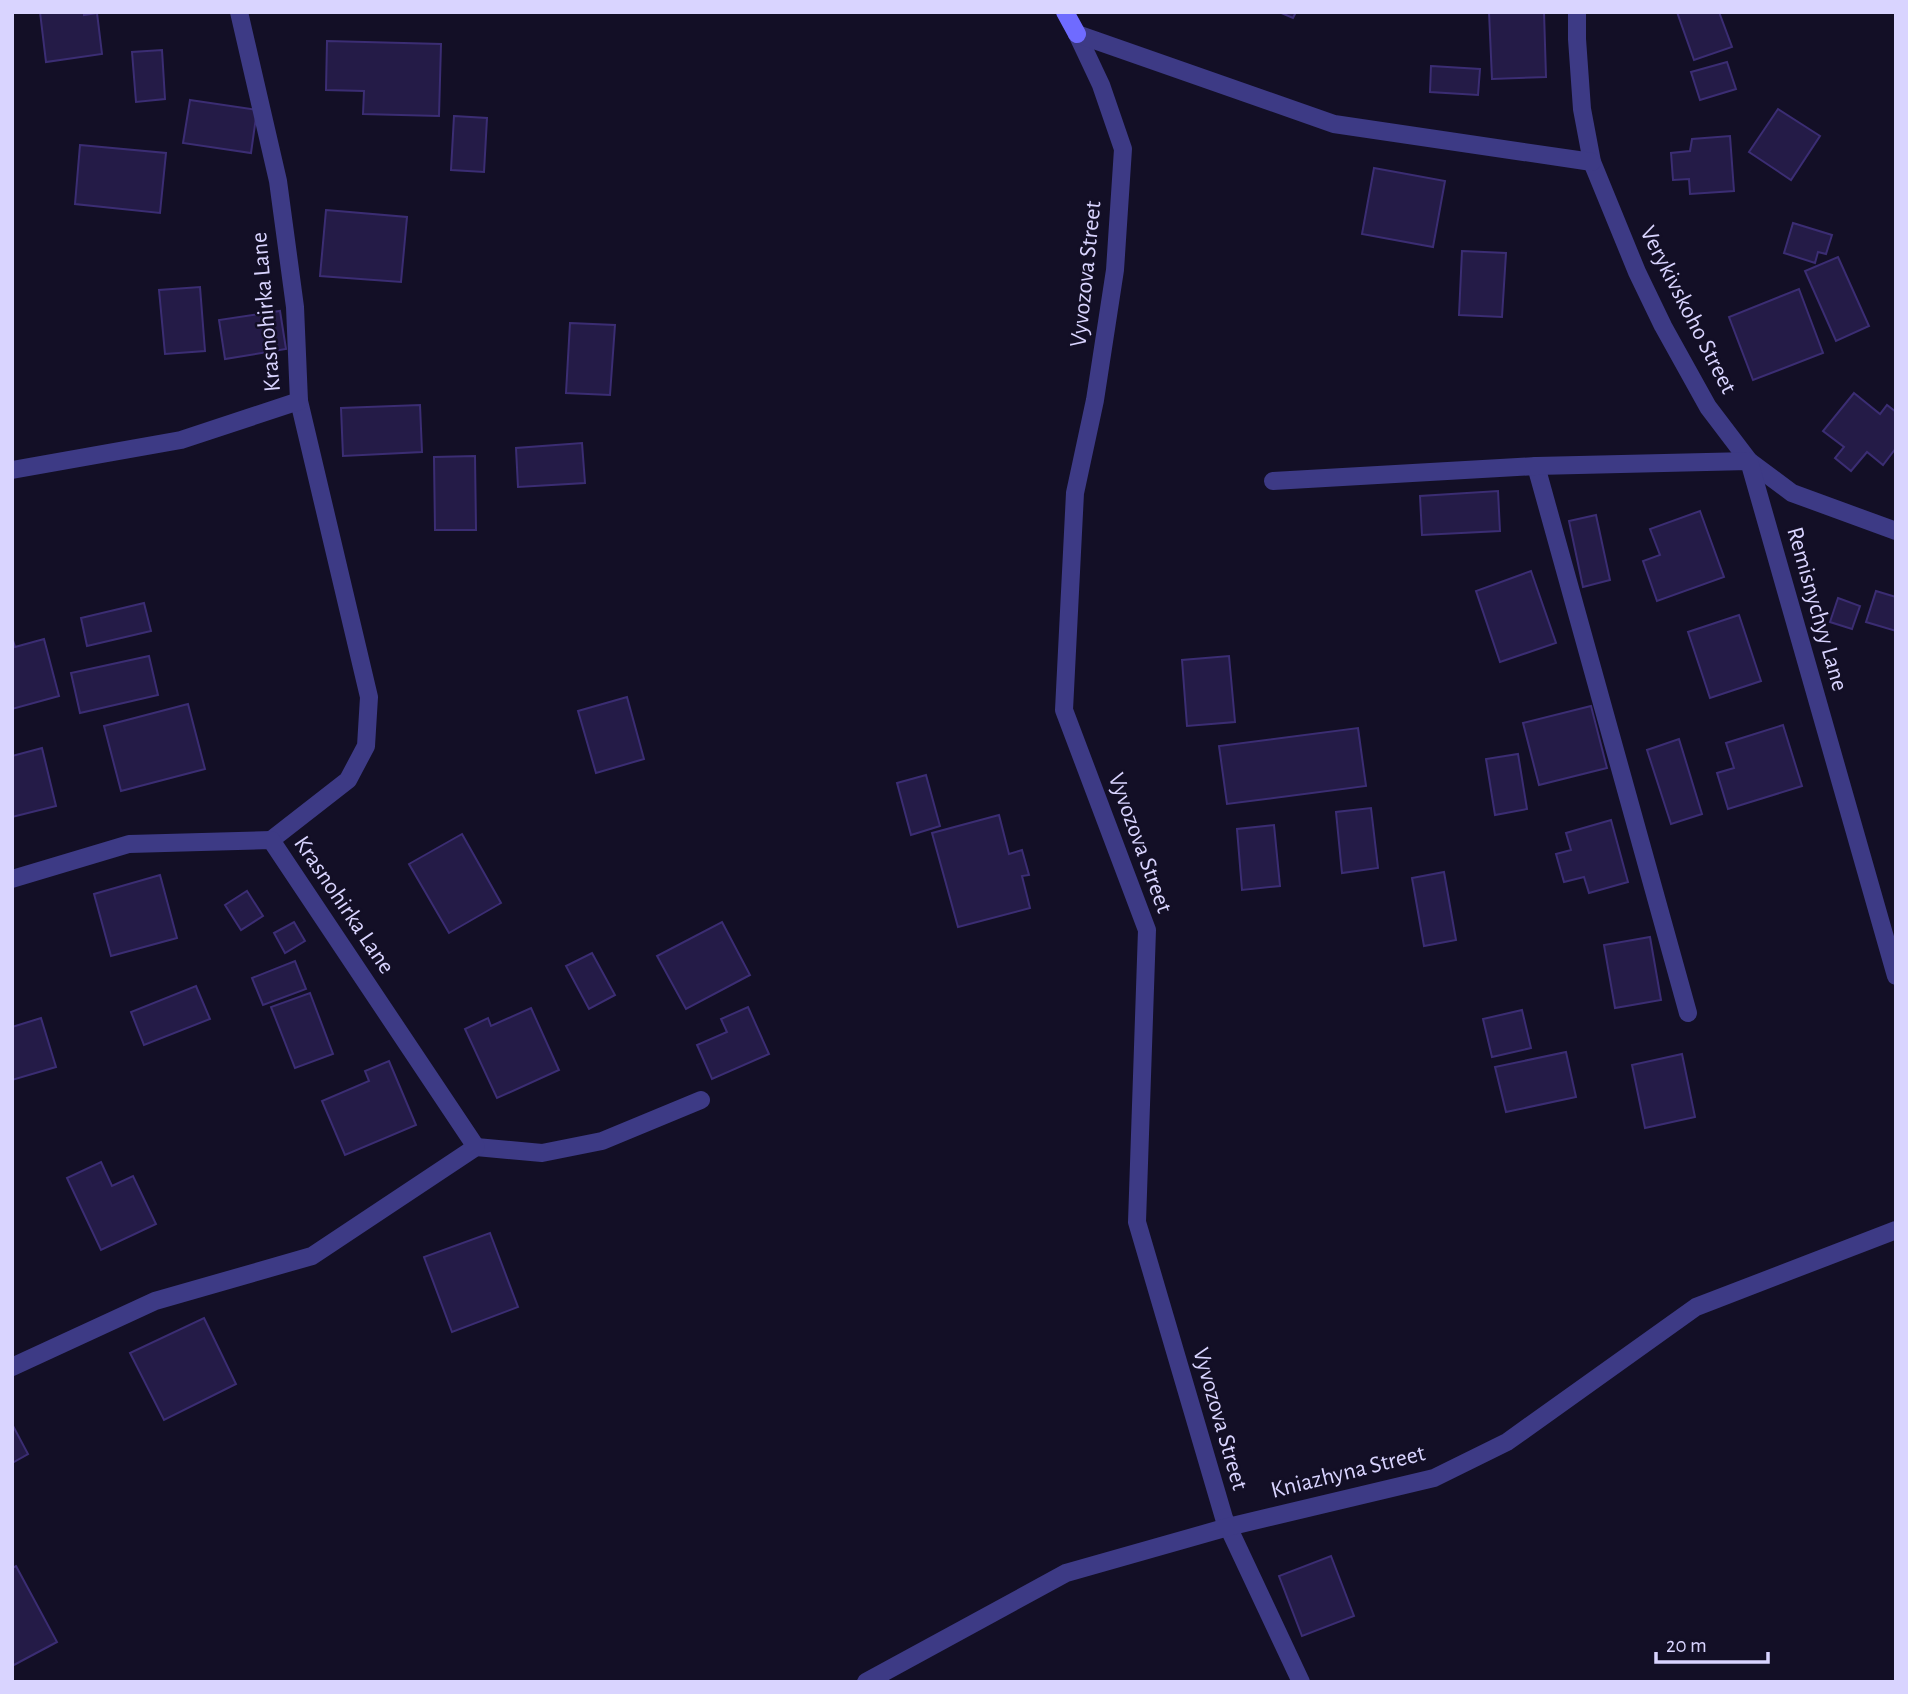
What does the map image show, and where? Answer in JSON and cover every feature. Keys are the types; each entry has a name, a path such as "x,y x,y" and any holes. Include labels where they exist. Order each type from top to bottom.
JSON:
{"street":[{"name":"Krasnohirka Lane","path":"12,470 181,440 299,401 295,307 278,181 239,12"},
{"name":"Vyvozova Street","path":"1065,12 1101,85 1123,149 1115,270 1095,400 1075,494 1064,709 1147,930 1137,1222 1224,1518 1301,1682"},
{"name":"Verykivskoho Street","path":"1577,12 1582,109 1592,162 1637,272 1663,326 1708,407 1749,461 1791,493 1896,531"},
{"path":"1077,34 1334,124 1592,162"},
{"path":"271,840 348,780 366,746 367,734 369,697 299,401"},
{"path":"1273,481 1536,466 1749,461"},
{"name":"Remisnychyy Lane","path":"1749,461 1896,976"},
{"path":"1536,466 1688,1013"},
{"name":"Krasnohirka Lane","path":"12,879 129,844 271,840 476,1147"},
{"path":"12,1367 155,1301 312,1256 476,1147 542,1153 602,1142 701,1100"},
{"name":"Kniazhyna Street","path":"866,1682 1066,1573 1228,1527 1434,1478 1507,1442 1696,1307 1896,1230"}],"building":[{"path":"40,12 84,12 84,15 97,13 102,54 46,62"},
{"path":"1279,12 1296,12 1293,18"},
{"path":"1489,12 1544,12 1546,77 1492,79"},
{"path":"1677,12 1719,12 1732,47 1694,60"},
{"path":"327,41 441,44 439,116 363,114 364,91 326,90"},
{"path":"162,50 165,99 136,102 132,52"},
{"path":"1727,62 1736,89 1700,100 1691,72"},
{"path":"1431,66 1480,69 1478,95 1430,92"},
{"path":"190,100 257,110 251,153 183,143"},
{"path":"1778,109 1820,136 1791,180 1749,152"},
{"path":"454,116 487,118 484,172 451,170"},
{"path":"1730,136 1734,191 1690,194 1689,179 1673,180 1671,153 1690,151 1692,139"},
{"path":"80,145 166,153 160,213 75,204"},
{"path":"1374,168 1445,181 1433,247 1362,234"},
{"path":"326,210 407,217 401,282 320,276"},
{"path":"1793,223 1832,235 1826,254 1818,252 1815,263 1784,253"},
{"path":"1462,251 1506,253 1502,317 1459,315"},
{"path":"1838,257 1869,326 1836,341 1805,271"},
{"path":"200,287 205,351 165,354 159,290"},
{"path":"1799,289 1823,353 1753,380 1729,317"},
{"path":"280,311 286,349 225,359 219,320"},
{"path":"570,323 615,325 610,395 566,393"},
{"path":"1854,393 1880,414 1887,405 1896,412 1896,448 1883,465 1867,452 1851,471 1835,458 1844,447 1823,431"},
{"path":"420,405 422,452 343,456 341,408"},
{"path":"582,443 585,483 518,487 516,448"},
{"path":"475,456 476,530 435,530 434,457"},
{"path":"1498,491 1500,531 1422,535 1420,496"},
{"path":"1700,511 1724,577 1657,601 1643,561 1660,555 1650,529"},
{"path":"1596,515 1610,580 1583,587 1569,521"},
{"path":"1531,571 1556,643 1500,662 1476,591"},
{"path":"1876,591 1896,597 1896,631 1866,622"},
{"path":"1838,598 1860,606 1852,629 1830,622"},
{"path":"144,603 151,631 87,646 81,618"},
{"path":"1739,615 1761,681 1710,698 1688,632"},
{"path":"12,637 15,647 44,639 59,696 12,709"},
{"path":"149,656 158,695 80,713 71,673"},
{"path":"1229,656 1235,722 1187,726 1182,660"},
{"path":"627,697 644,759 596,773 578,711"},
{"path":"188,704 205,769 121,791 104,726"},
{"path":"1591,706 1607,768 1539,785 1523,723"},
{"path":"1783,725 1802,786 1728,809 1717,773 1734,768 1726,743"},
{"path":"1358,728 1366,786 1227,804 1219,746"},
{"path":"1679,739 1702,814 1671,824 1647,750"},
{"path":"42,748 56,806 12,817 12,756"},
{"path":"1518,754 1527,809 1495,815 1486,759"},
{"path":"926,775 940,826 911,835 897,783"},
{"path":"1371,808 1378,868 1342,873 1336,812"},
{"path":"999,815 1009,854 1022,850 1029,875 1022,876 1030,908 958,927 932,833"},
{"path":"1611,820 1628,882 1589,893 1584,877 1564,882 1556,854 1571,850 1566,833"},
{"path":"1274,825 1280,886 1242,890 1237,829"},
{"path":"462,834 501,903 449,933 409,864"},
{"path":"1444,872 1456,940 1424,946 1412,878"},
{"path":"160,875 177,938 111,956 94,894"},
{"path":"247,891 263,916 241,930 225,905"},
{"path":"294,922 305,941 285,953 274,933"},
{"path":"722,922 750,975 686,1009 657,956"},
{"path":"1650,937 1661,1000 1615,1008 1604,945"},
{"path":"592,953 615,995 589,1009 566,966"},
{"path":"295,961 306,989 263,1005 252,978"},
{"path":"196,986 210,1019 144,1045 131,1012"},
{"path":"310,993 333,1054 295,1068 271,1007"},
{"path":"748,1007 769,1054 712,1079 697,1045 727,1032 721,1019"},
{"path":"531,1008 559,1070 497,1098 465,1029 488,1018 491,1026"},
{"path":"1522,1010 1531,1048 1492,1057 1483,1019"},
{"path":"41,1018 56,1067 12,1080 12,1027"},
{"path":"1566,1052 1576,1097 1506,1112 1495,1067"},
{"path":"1682,1054 1695,1117 1645,1128 1632,1065"},
{"path":"389,1061 416,1125 345,1155 322,1101 369,1081 365,1071"},
{"path":"101,1162 112,1186 133,1176 156,1224 101,1250 67,1178"},
{"path":"490,1233 518,1307 452,1332 424,1257"},
{"path":"204,1318 236,1384 164,1420 130,1353"},
{"path":"12,1424 28,1454 12,1463"},
{"path":"1331,1556 1354,1616 1302,1636 1279,1576"},
{"path":"16,1566 57,1642 12,1666 12,1568"}]}
